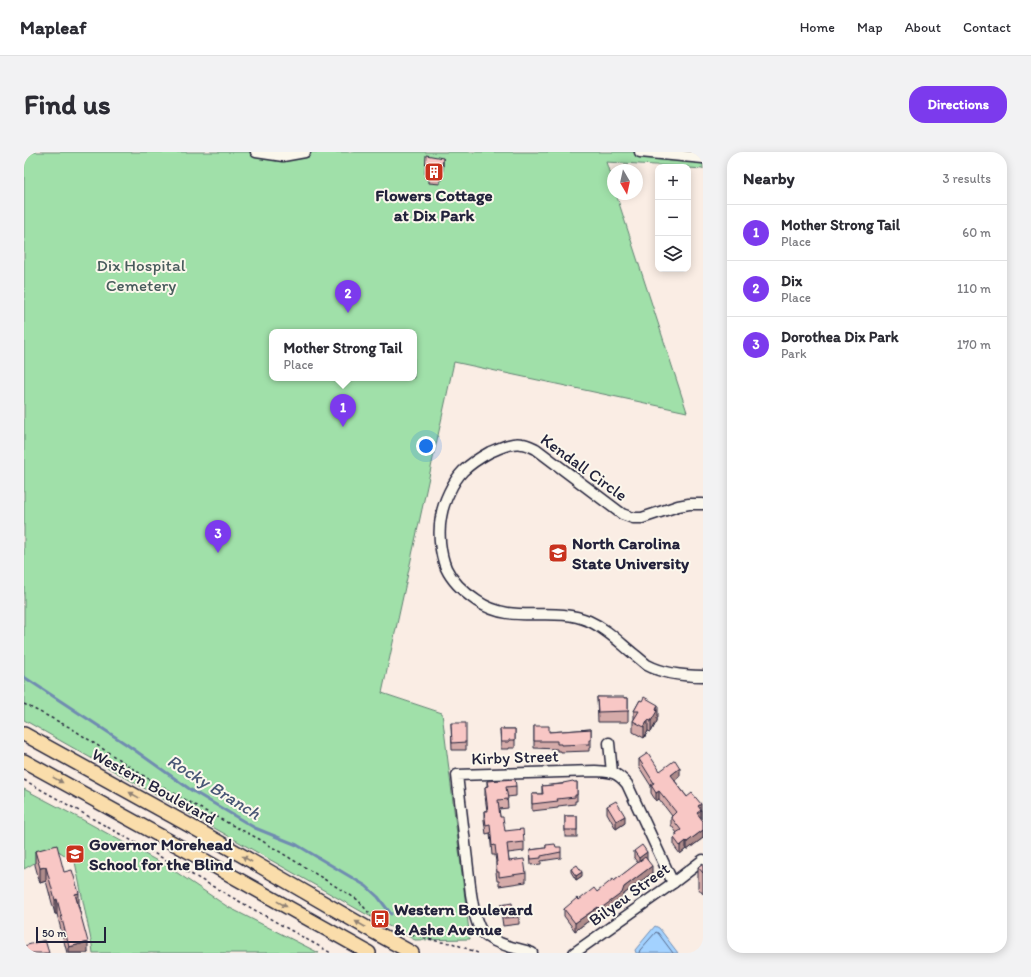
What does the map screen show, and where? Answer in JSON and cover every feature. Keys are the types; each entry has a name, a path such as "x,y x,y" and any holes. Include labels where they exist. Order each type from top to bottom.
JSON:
{"main road":[{"name":"Western Boulevard","path":"24,734 202,833 408,952"},
{"path":"24,761 369,953"}],"street":[{"path":"256,152 283,156 305,152"},
{"path":"640,152 703,158"},
{"name":"Kendall Circle","path":"703,504 678,506 642,518 633,518 622,514 536,450 523,444 514,443 484,455 462,472 449,492 441,517 440,532 443,558 452,578 468,594 488,608 513,615 564,615 588,621 608,632 647,664 673,673 689,676 703,676"},
{"path":"609,743 612,772 621,777 627,784 673,883"},
{"name":"Kirby Street","path":"532,953 492,939 484,934 480,928 471,894 457,775 595,771 612,772"},
{"name":"Bilyeu Street","path":"574,953 703,860"}],"path":[{"path":"24,704 71,728 144,776 205,811 266,843 358,900 375,919"},
{"path":"24,780 331,953"},
{"path":"400,933 408,935 416,934 440,942 452,943 478,953"}],"green space":[{"name":"Dix Hospital Cemetery","path":"24,152 703,152 703,169 691,168 691,164 655,165 606,162 607,200 618,200 687,412 454,362 382,693 442,713 470,939 415,940 364,913 24,720"},
{"name":"Governor Morehead School for the Blind","path":"24,789 170,868 228,907 319,953 93,953 75,862 57,850 24,869"}],"water":[{"path":"655,926 659,928 678,953 636,953 635,950"}],"building":[{"path":"426,155 443,158 442,173 440,173 440,177 429,176 430,171 425,171"},
{"path":"597,697 628,698 628,711 598,712"},
{"path":"644,697 658,705 657,711 651,721 648,720 644,727 633,721 639,711 634,711 640,700 642,701"},
{"path":"451,723 466,723 466,742 452,743"},
{"path":"534,726 549,726 549,732 591,729 591,740 589,740 589,744 561,745 557,744 557,741 534,741"},
{"path":"500,729 515,729 515,740 501,742"},
{"path":"648,753 660,771 675,760 680,768 671,775 687,797 692,793 701,804 698,806 701,810 697,813 703,821 703,830 680,846 674,838 677,835 676,833 681,830 671,817 676,812 659,791 656,793 651,785 654,783 639,759"},
{"path":"515,779 516,786 506,787 508,799 498,800 500,817 503,817 505,831 523,829 524,842 507,844 509,861 524,859 526,873 499,877 499,872 497,872 495,845 492,846 490,824 486,825 484,811 488,811 485,787 488,786 487,781"},
{"path":"573,781 577,782 577,795 575,795 575,797 557,799 558,801 532,804 532,794 543,794 542,786 563,784"},
{"path":"616,801 625,816 616,821 607,806"},
{"path":"565,816 577,816 577,830 565,830"},
{"path":"555,844 556,847 561,847 561,852 541,856 541,858 531,859 530,850 546,848 546,845"},
{"path":"57,845 64,872 72,870 79,893 75,894 88,942 69,947 57,899 55,900 46,867 40,868 35,851"},
{"path":"642,845 647,852 639,858 634,851"},
{"path":"645,857 652,866 624,887 622,893 600,909 598,907 575,923 564,909 577,898 579,900 594,888 597,892"},
{"path":"703,863 703,873 698,867"},
{"path":"577,865 582,872 576,876 571,869"},
{"path":"512,903 513,909 518,909 519,917 503,918 501,905"},
{"path":"45,940 49,953 24,953 24,946"}],"waterway":[{"name":"Rocky Branch","path":"24,677 126,744 191,790 255,828 297,845 366,886 378,897 391,914"}],"place":[{"name":"Flowers Cottage at Dix Park","path":"434,172"},
{"name":"Dix","path":"348,313"},
{"name":"Mother Strong Tail","path":"343,427"},
{"name":"Dorothea Dix Park","path":"218,553"},
{"name":"North Carolina State University","path":"558,553"},
{"name":"Governor Morehead School for the Blind","path":"75,854"},
{"name":"Western Boulevard & Ashe Avenue","path":"380,919"}]}
